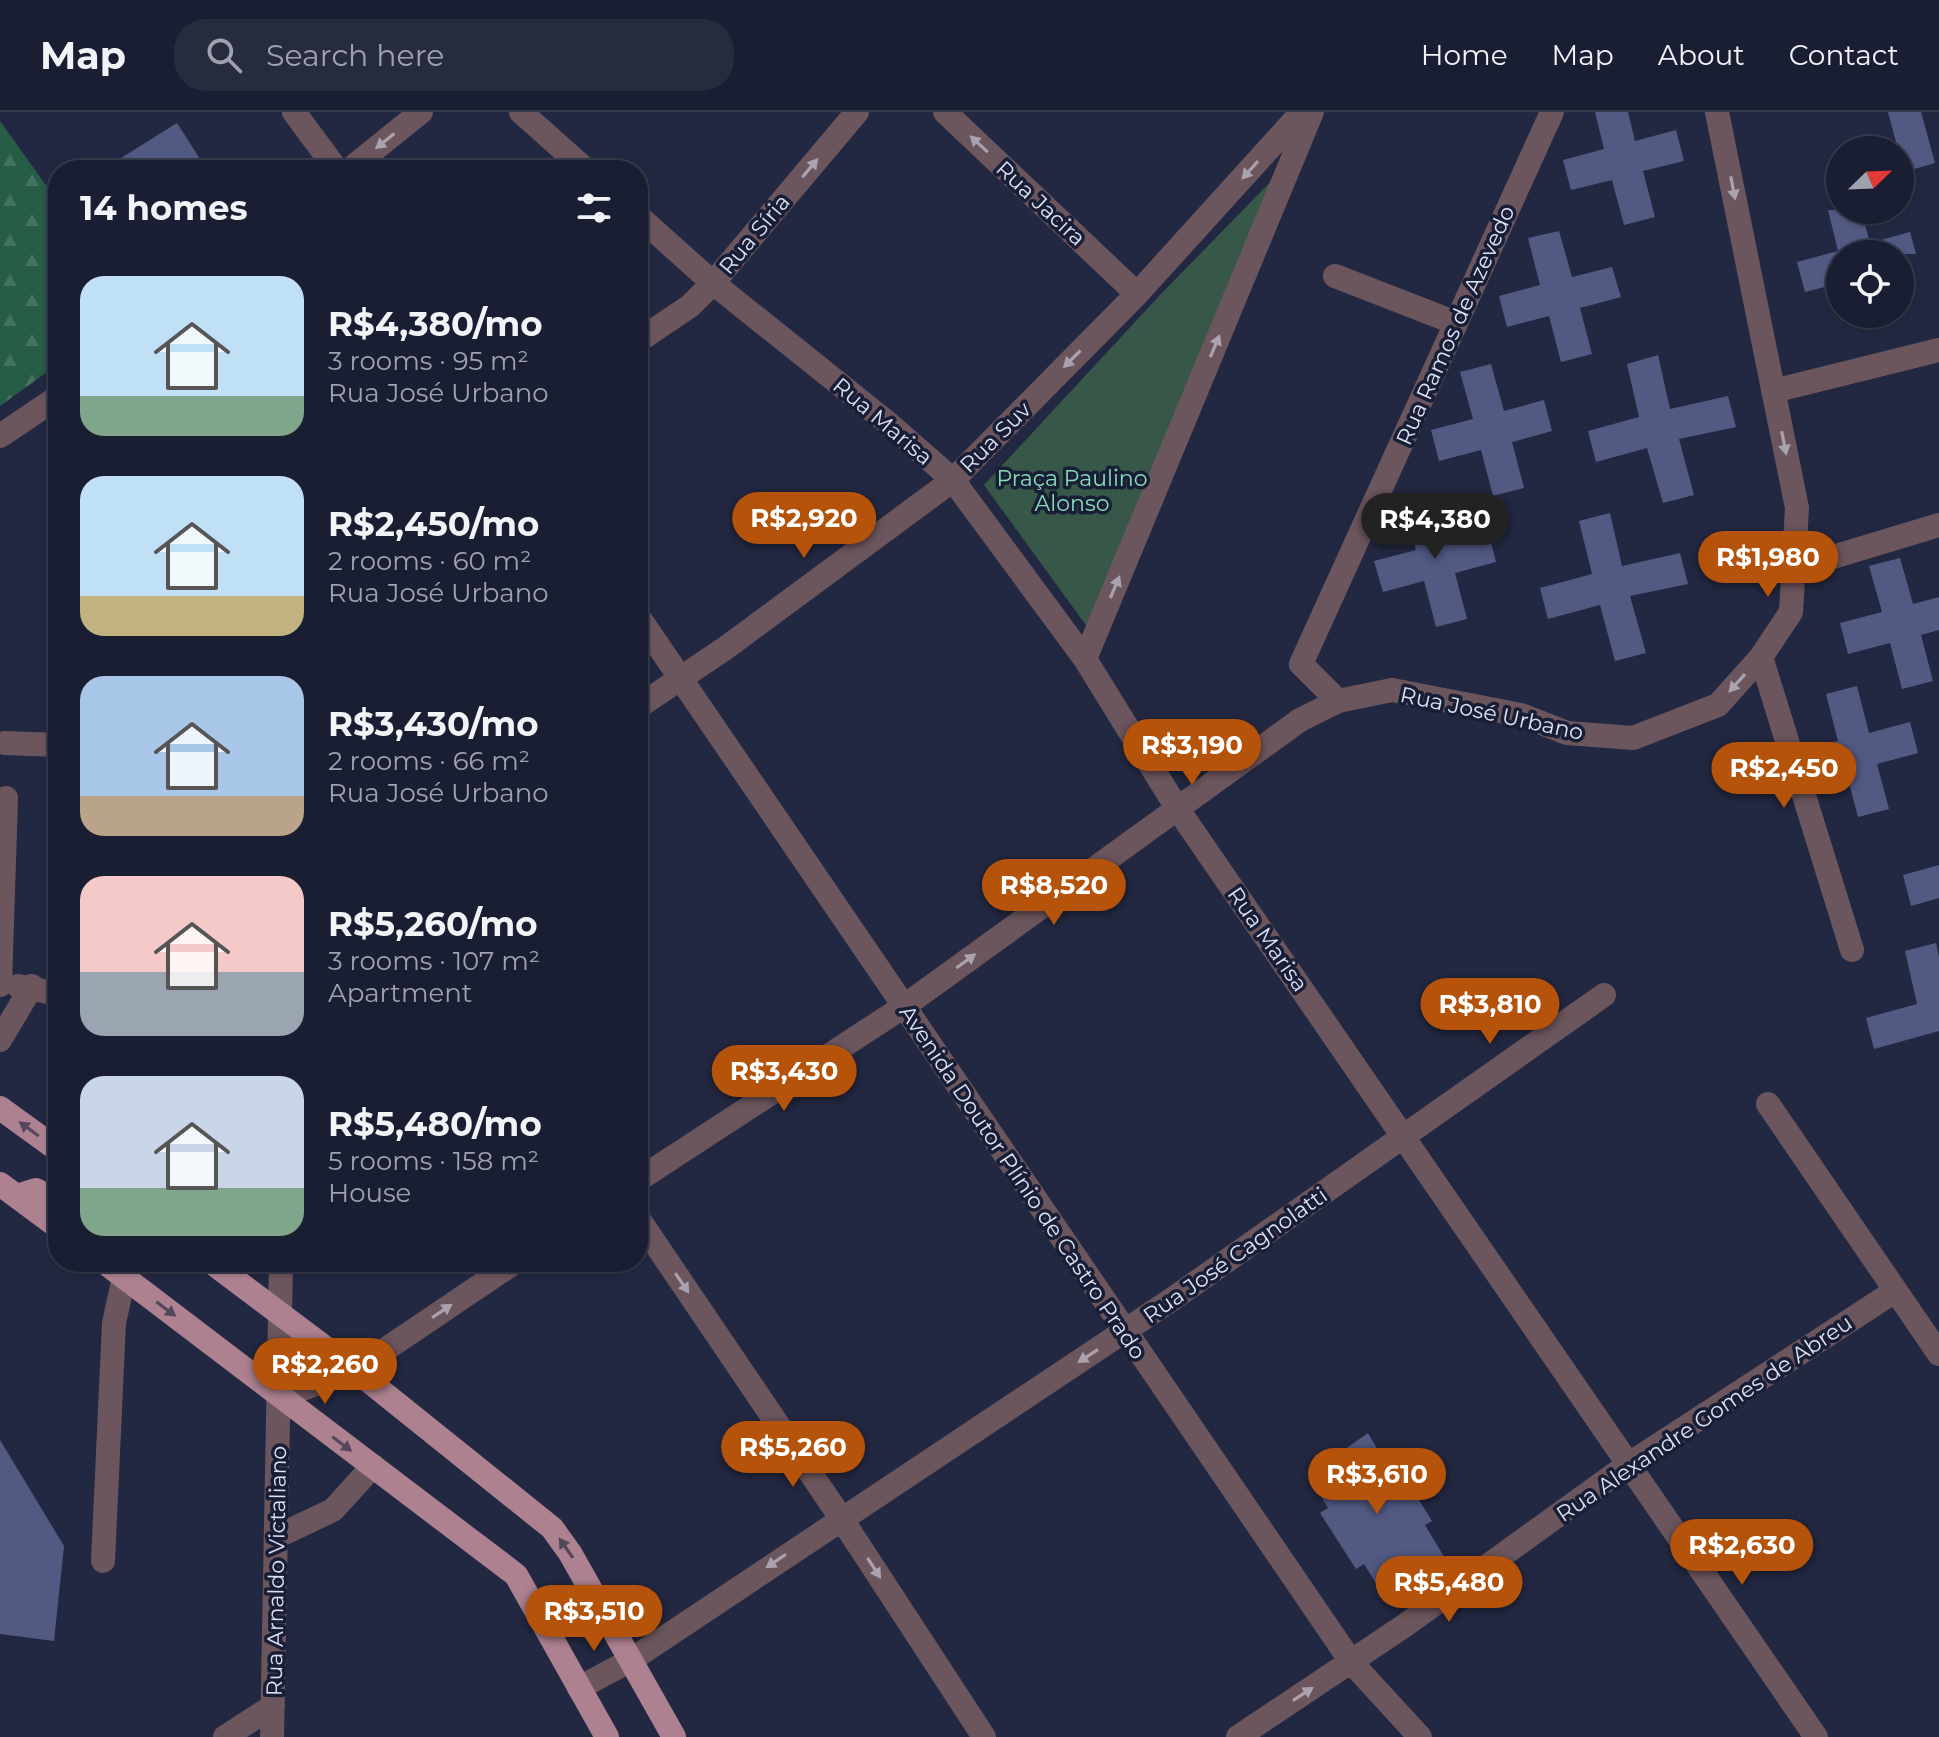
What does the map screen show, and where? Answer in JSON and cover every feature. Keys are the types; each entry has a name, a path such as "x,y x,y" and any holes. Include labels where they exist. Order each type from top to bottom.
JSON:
{"main road":[{"path":"0,1108 48,1143"},
{"path":"8,1190 36,1190 48,1197"},
{"path":"8,1190 48,1220"},
{"path":"117,1272 516,1575 607,1737"},
{"path":"225,1272 355,1370 552,1528 570,1553 674,1737"}],"street":[{"path":"294,112 330,160"},
{"path":"361,160 421,112"},
{"path":"521,112 575,160"},
{"name":"Rua Síria","path":"648,334 690,306 713,283 857,112"},
{"name":"Rua Jacira","path":"945,112 1137,294"},
{"name":"Rua Suv","path":"648,700 953,480 1137,294 1302,112"},
{"path":"1085,659 1312,112"},
{"name":"Rua Ramos de Azevedo","path":"1338,701 1301,664 1552,112"},
{"name":"Rua José Urbano","path":"648,1173 903,1007 1300,720 1338,701 1392,690 1521,715 1567,733 1633,738 1718,705 1761,657 1791,612 1797,508 1717,112"},
{"name":"Rua Marisa","path":"648,225 713,283 888,423 953,480 1085,659 1177,808 1816,1737"},
{"path":"1335,276 1456,323"},
{"path":"1773,391 1939,350"},
{"path":"0,436 48,404"},
{"path":"1793,569 1939,525"},
{"name":"Avenida Doutor Plínio de Castro Prado","path":"648,630 1352,1663 1420,1737"},
{"path":"1761,657 1852,950"},
{"path":"5,743 48,745"},
{"path":"6,798 0,985 32,986 48,991"},
{"path":"0,1040 32,986"},
{"name":"Rua José Cagnolatti","path":"579,1688 631,1660 1125,1332 1604,995"},
{"path":"1768,1104 1939,1354"},
{"path":"648,1233 841,1518 984,1737"},
{"name":"Rua Arnaldo Victaliano","path":"272,1737 281,1272"},
{"path":"280,1397 355,1370 500,1272"},
{"path":"103,1561 114,1323 124,1277"},
{"name":"Rua Alexandre Gomes de Abreu","path":"1238,1737 1352,1663 1629,1464 1895,1291"},
{"path":"276,1537 333,1510 373,1466"},
{"path":"225,1737 273,1706"}],"green space":[{"path":"0,121 48,188 48,371 0,406"},
{"name":"Praça Paulino Alonso","path":"1279,173 1088,628 984,485 1160,295"}],"building":[{"path":"1595,112 1628,112 1635,141 1676,130 1684,161 1643,171 1655,217 1624,225 1612,180 1571,190 1563,160 1604,149"},
{"path":"1888,112 1921,112 1935,163 1914,169 1914,136 1894,136"},
{"path":"177,123 201,160 118,160"},
{"path":"1831,224 1865,224 1869,240 1835,240"},
{"path":"1559,231 1572,277 1612,267 1621,297 1580,308 1592,354 1561,362 1549,316 1507,327 1499,296 1540,285 1528,238"},
{"path":"1910,232 1912,240 1881,240"},
{"path":"1826,254 1826,287 1805,292 1797,262"},
{"path":"1658,355 1670,409 1728,396 1736,427 1679,439 1694,495 1663,503 1647,448 1596,462 1588,431 1639,417 1627,364"},
{"path":"1491,364 1504,411 1544,400 1552,431 1512,442 1524,488 1493,496 1481,450 1439,461 1431,430 1473,419 1460,372"},
{"path":"1434,495 1447,542 1488,531 1496,562 1455,573 1467,619 1436,627 1424,581 1383,592 1374,561 1416,550 1404,504"},
{"path":"1610,513 1622,566 1680,553 1688,584 1630,596 1646,653 1615,661 1600,605 1548,619 1540,588 1592,574 1579,521"},
{"path":"1900,558 1913,604 1939,597 1939,630 1921,635 1933,681 1902,689 1890,643 1848,654 1840,623 1882,612 1869,566"},
{"path":"1857,686 1869,733 1910,722 1918,753 1877,764 1889,809 1858,817 1846,772 1815,780 1805,749 1838,741 1826,694"},
{"path":"1939,865 1939,898 1911,906 1903,875"},
{"path":"1936,943 1939,957 1939,1031 1874,1049 1866,1018 1917,1004 1905,951"},
{"path":"1368,1433 1384,1461 1392,1456 1432,1521 1425,1525 1446,1560 1385,1598 1364,1564 1356,1569 1320,1513 1328,1508 1308,1475"},
{"path":"0,1440 64,1546 54,1641 0,1634"}]}
